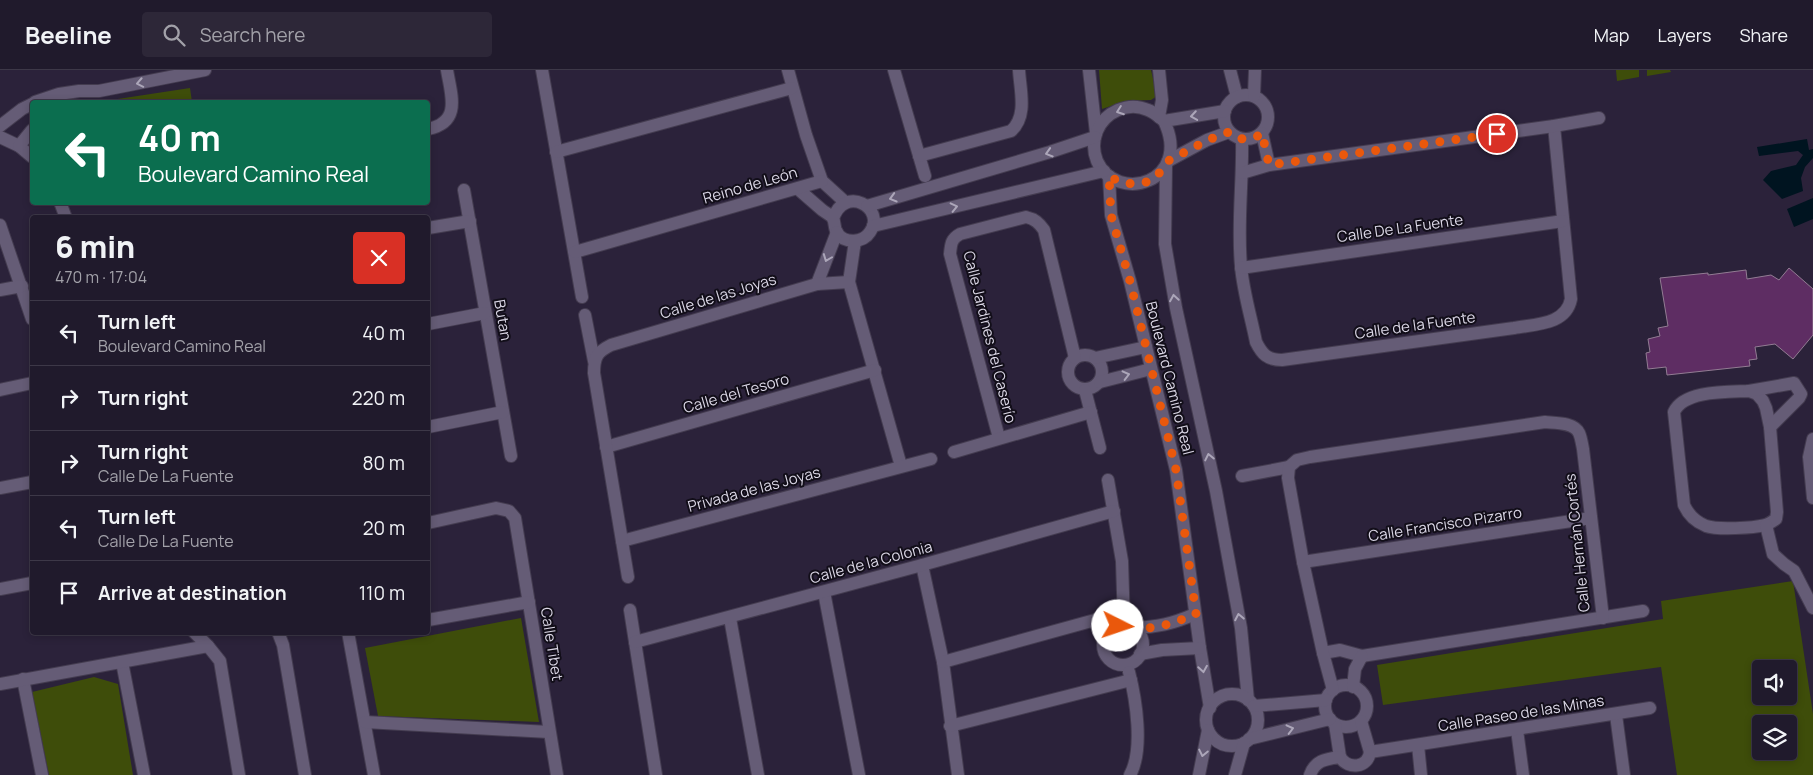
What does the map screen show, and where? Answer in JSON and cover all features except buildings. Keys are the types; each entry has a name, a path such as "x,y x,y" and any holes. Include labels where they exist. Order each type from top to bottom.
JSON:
{"street":[{"path":"42,100 59,94 99,91 205,70"},
{"path":"430,129 444,122 452,112 453,105 447,70"},
{"path":"542,70 582,297"},
{"name":"Reino de León","path":"575,252 822,181 788,70"},
{"path":"894,70 925,176"},
{"path":"919,156 1011,131 1017,126 1022,112 1019,70"},
{"path":"1090,70 1096,135 1095,155 1106,174 1120,182 1133,184 1146,182 1157,176 1167,163 1208,140 1229,132"},
{"path":"1159,70 1162,119 1171,141 1167,163"},
{"path":"1230,70 1237,97"},
{"path":"1254,70 1254,96"},
{"path":"556,152 792,88"},
{"path":"1254,96 1266,106 1268,113 1267,127 1256,138 1242,139 1229,132 1224,118 1225,111 1232,100 1237,97 1254,96"},
{"path":"0,126 30,105"},
{"path":"867,206 1050,152 1096,135 1100,125 1109,115 1121,108 1135,107 1148,110 1162,119 1225,111"},
{"path":"1242,139 1242,173 1269,165 1554,126 1599,118"},
{"name":"Calle de la Fuente","path":"1242,173 1240,219 1241,268 1256,342 1261,352 1272,360 1514,328 1549,322 1565,314 1571,299 1554,126"},
{"path":"19,146 30,132"},
{"path":"1262,133 1269,165"},
{"path":"0,137 19,146 30,155"},
{"name":"Boulevard Camino Real","path":"1167,163 1165,244 1176,308 1216,492 1241,628 1251,703"},
{"path":"873,226 1106,174"},
{"name":"Boulevard Camino Real","path":"1106,174 1111,215 1130,281 1176,470 1210,708"},
{"path":"822,181 845,202"},
{"path":"798,189 833,219"},
{"name":"Butan","path":"464,190 511,456"},
{"path":"857,201 867,206 873,215 873,226 866,236 855,241 841,237 836,232 833,219 835,212 845,202 857,201"},
{"name":"Calle Jardines del Caserío","path":"1075,358 1044,230 1039,223 1026,216 960,234 952,240 950,254 999,438 1091,412"},
{"path":"430,228 470,220"},
{"name":"Calle De La Fuente","path":"1241,268 1564,221"},
{"path":"0,225 30,312"},
{"path":"817,284 836,232"},
{"path":"855,241 849,282 901,466"},
{"name":"Calle de las Joyas","path":"594,361 596,355 601,350 611,345 817,284 849,282"},
{"path":"0,290 22,286"},
{"path":"430,324 485,313"},
{"path":"585,315 628,577"},
{"path":"1146,347 1095,358 1085,355 1075,358 1069,366 1068,377 1075,386 1085,390 1091,389 1100,382 1151,369"},
{"path":"1095,358 1102,366 1103,371 1100,382"},
{"name":"Calle del Tesoro","path":"606,447 875,370"},
{"path":"0,390 30,383"},
{"path":"1749,391 1757,394 1763,401 1770,427 1776,519 1766,525 1715,527 1706,526 1690,516 1684,505 1674,412 1677,406 1686,399 1696,396 1749,391 1794,383 1799,388 1801,394 1799,398 1770,427"},
{"path":"1085,390 1100,448"},
{"path":"430,427 503,412"},
{"name":"Calle Hernán Cortés","path":"1289,467 1297,460 1310,457 1545,422 1572,426 1579,431 1583,449 1603,618 1362,656 1340,650 1323,653"},
{"path":"954,452 999,438"},
{"path":"1813,439 1810,446 1809,463 1813,498"},
{"name":"Privada de las Joyas","path":"622,541 931,459"},
{"path":"1242,476 1289,467 1289,492 1330,695 1327,713 1333,721 1348,727 1361,721 1365,715 1367,702 1364,695 1354,686 1340,686 1330,695 1251,703"},
{"path":"1108,480 1122,561 1124,612 1128,626 1140,636 1142,642 1140,654"},
{"path":"0,488 30,482"},
{"name":"Calle Tibet","path":"430,523 496,508 510,511 515,518 557,775"},
{"name":"Calle de la Colonia","path":"635,642 730,618 1114,511"},
{"name":"Calle Francisco Pizarro","path":"1303,562 1591,518"},
{"path":"1766,525 1773,554 1794,570 1813,608"},
{"path":"922,565 943,662 958,775"},
{"path":"0,589 30,583"},
{"path":"824,592 859,775"},
{"path":"430,620 529,602"},
{"path":"630,610 656,775"},
{"path":"1603,618 1643,611"},
{"path":"943,662 1124,612"},
{"path":"1196,614 1170,624 1153,627 1128,626 1113,628 1104,637 1103,649 1109,660 1115,663 1127,664 1140,654 1169,649 1200,648"},
{"path":"730,618 758,775"},
{"path":"197,635 220,661 239,775"},
{"path":"279,635 283,645 305,775"},
{"path":"350,635 374,775"},
{"path":"0,684 208,646"},
{"path":"1354,686 1355,669 1362,656"},
{"path":"122,662 144,775"},
{"path":"1127,664 1135,705 1137,731 1136,757 1134,768 1130,775"},
{"path":"23,679 42,775"},
{"path":"950,726 1131,680"},
{"path":"1198,775 1208,730 1206,719 1214,702 1227,695 1242,696 1251,703 1258,720 1257,727 1247,741 1235,775"},
{"path":"1616,715 1650,708"},
{"name":"Calle Paseo de las Minas","path":"1340,757 1346,764 1356,766 1367,761 1370,752 1616,715 1624,775"},
{"path":"1208,730 1217,741 1230,746 1333,721"},
{"path":"1310,775 1319,762 1324,759 1340,757 1333,721"},
{"path":"1361,721 1370,752"},
{"path":"365,722 549,732"},
{"path":"1517,730 1524,775"},
{"path":"1418,745 1422,775"}],"green space":[{"path":"1099,70 1151,70 1157,96 1151,100 1126,101 1102,109"},
{"path":"1616,70 1639,70 1639,77 1617,81"},
{"path":"1647,70 1670,70 1671,72 1647,76"},
{"path":"190,88 192,100 111,100"},
{"path":"1793,581 1813,714 1813,775 1677,775 1661,667 1383,705 1377,665 1663,619 1661,601"},
{"path":"521,618 539,722 378,716 365,648"},
{"path":"94,677 118,684 133,775 49,775 32,692"}],"water":[{"path":"1807,139 1809,150 1813,149 1813,158 1805,167 1801,178 1803,191 1782,199 1763,180 1771,171 1796,165 1803,155 1798,151 1759,156 1757,147"},
{"path":"1813,198 1813,219 1794,227 1787,209"}],"route":[{"path":"1118,626 1124,625 1132,628 1153,627 1170,624 1196,614 1176,470 1130,281 1111,215 1109,176 1120,182 1133,184 1146,182 1157,176 1168,161 1208,140 1229,132 1235,137 1249,140 1256,138 1262,133 1269,165 1497,134"}]}
